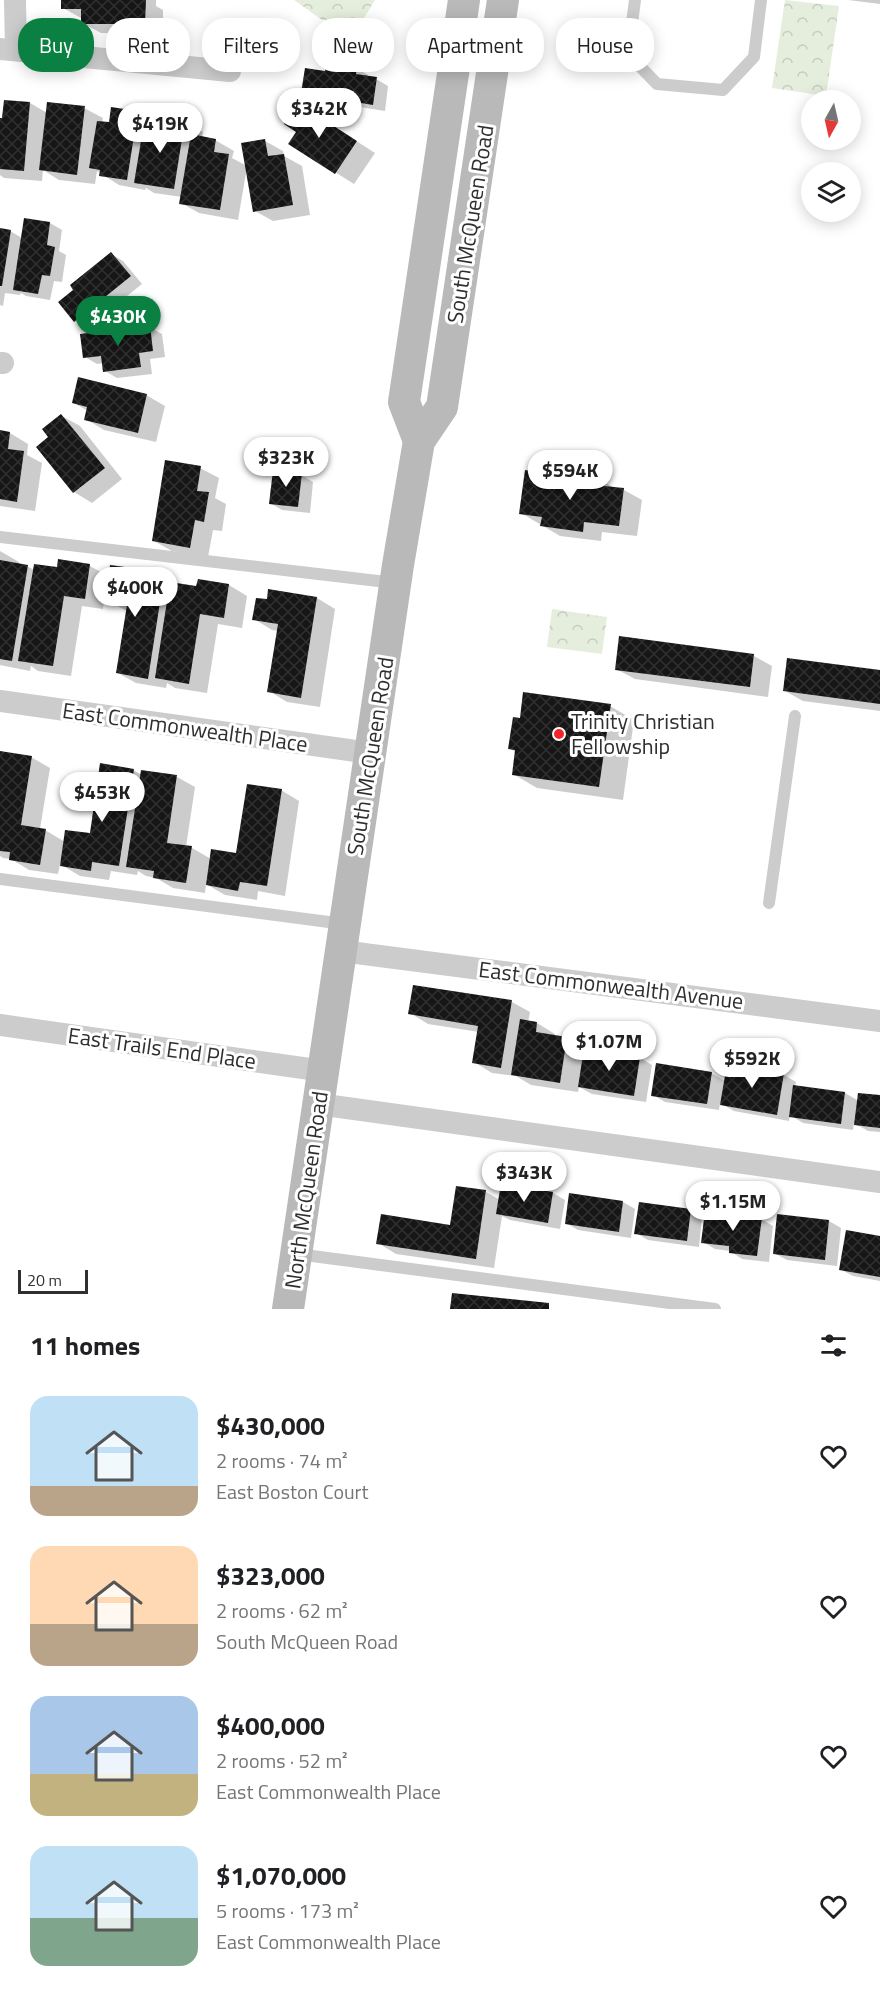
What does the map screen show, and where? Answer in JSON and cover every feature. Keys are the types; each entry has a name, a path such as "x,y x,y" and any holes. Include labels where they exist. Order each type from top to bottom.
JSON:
{"main road":[{"name":"South McQueen Road","path":"419,441 404,402 464,0"},
{"name":"South McQueen Road","path":"324,1071 370,753 419,441 442,407 503,0"},
{"name":"North McQueen Road","path":"288,1309 324,1071"}],"street":[{"path":"15,0 8,50 202,68"},
{"name":"East Commonwealth Place","path":"0,701 370,753"},
{"name":"East Commonwealth Avenue","path":"343,938 880,1021"},
{"name":"East Trails End Place","path":"0,1025 324,1071"},
{"path":"318,1104 880,1182"}],"lane":[{"path":"634,0 628,54 657,84 723,90 754,57 761,0"},
{"path":"0,537 396,584"},
{"path":"769,903 795,716"},
{"path":"0,879 343,938"},
{"path":"296,1254 715,1309"}],"green space":[{"path":"294,0 375,0 364,18 319,18"},
{"path":"785,0 839,6 827,90 801,90 801,92 772,88"},
{"path":"552,609 607,617 602,654 547,647"}],"building":[{"path":"61,0 146,0 145,18 106,18 106,24 94,24 94,18 81,18 81,9 61,9"},
{"path":"305,68 312,69 312,72 356,72 356,74 377,77 373,105 301,93"},
{"path":"4,100 30,102 24,171 0,169 0,118 2,118"},
{"path":"47,102 85,106 77,175 39,170"},
{"path":"298,103 357,141 335,174 288,144 296,132 284,124"},
{"path":"111,107 138,111 127,180 99,176 100,170 89,168 97,121 109,122"},
{"path":"158,116 185,120 174,189 134,183 143,129 156,131"},
{"path":"191,134 216,139 214,152 229,154 220,210 179,204"},
{"path":"265,139 268,156 284,154 293,205 253,212 241,143"},
{"path":"24,218 50,222 47,245 55,247 50,276 42,275 38,294 13,290"},
{"path":"0,228 11,230 2,286 0,286"},
{"path":"111,252 131,276 74,322 58,302 73,290 70,285"},
{"path":"150,325 153,351 139,353 141,367 103,372 101,356 83,358 80,334"},
{"path":"78,377 147,394 138,433 84,420 87,407 72,403"},
{"path":"61,414 105,468 73,493 36,447 48,437 42,429"},
{"path":"0,430 10,432 8,449 24,451 17,502 0,499"},
{"path":"165,460 201,466 197,491 209,492 204,522 195,520 190,548 152,541"},
{"path":"273,470 302,473 298,507 269,504"},
{"path":"525,470 605,480 604,486 624,488 619,526 584,522 583,532 540,526 542,517 519,514"},
{"path":"58,559 90,564 85,599 64,596 53,666 18,661 34,564 57,567"},
{"path":"0,560 28,565 12,661 0,659"},
{"path":"110,565 140,569 138,578 163,583 148,679 116,673 127,605 104,601"},
{"path":"198,579 229,584 224,618 200,614 189,684 155,678 170,582 196,586"},
{"path":"268,589 317,597 301,698 267,692 278,624 252,620 256,598 267,599"},
{"path":"619,636 754,654 750,687 615,670"},
{"path":"787,658 880,670 880,704 783,691"},
{"name":"Trinity Christian Fellowship","path":"523,692 611,704 599,787 512,775 515,750 508,749 513,717 520,718"},
{"path":"0,751 32,756 21,825 46,829 40,865 9,860 10,852 0,851"},
{"path":"100,763 134,769 119,866 92,862 91,871 60,866 65,830 90,833"},
{"path":"141,770 177,775 167,843 192,846 186,883 153,878 154,871 126,867"},
{"path":"247,784 282,789 267,886 240,882 238,891 206,885 211,849 236,853"},
{"path":"413,985 512,1000 501,1068 472,1063 478,1026 408,1014"},
{"path":"520,1019 537,1022 536,1032 567,1037 560,1083 511,1075"},
{"path":"584,1048 640,1057 634,1096 578,1087"},
{"path":"656,1063 712,1072 707,1104 651,1096"},
{"path":"727,1064 784,1073 777,1115 720,1105"},
{"path":"793,1085 845,1092 841,1124 789,1117"},
{"path":"858,1093 880,1095 880,1128 854,1125"},
{"path":"501,1183 553,1192 548,1223 496,1214"},
{"path":"456,1186 486,1190 476,1259 376,1244 381,1214 450,1225"},
{"path":"569,1193 623,1201 619,1232 565,1224"},
{"path":"639,1202 691,1209 687,1241 634,1234"},
{"path":"705,1211 762,1217 757,1256 729,1253 729,1246 701,1243"},
{"path":"777,1214 829,1220 825,1260 773,1254"},
{"path":"846,1230 880,1236 880,1277 839,1270"},
{"path":"452,1293 549,1303 549,1309 450,1309"}],"place":[{"name":"Trinity Christian Fellowship","path":"559,734"}]}
